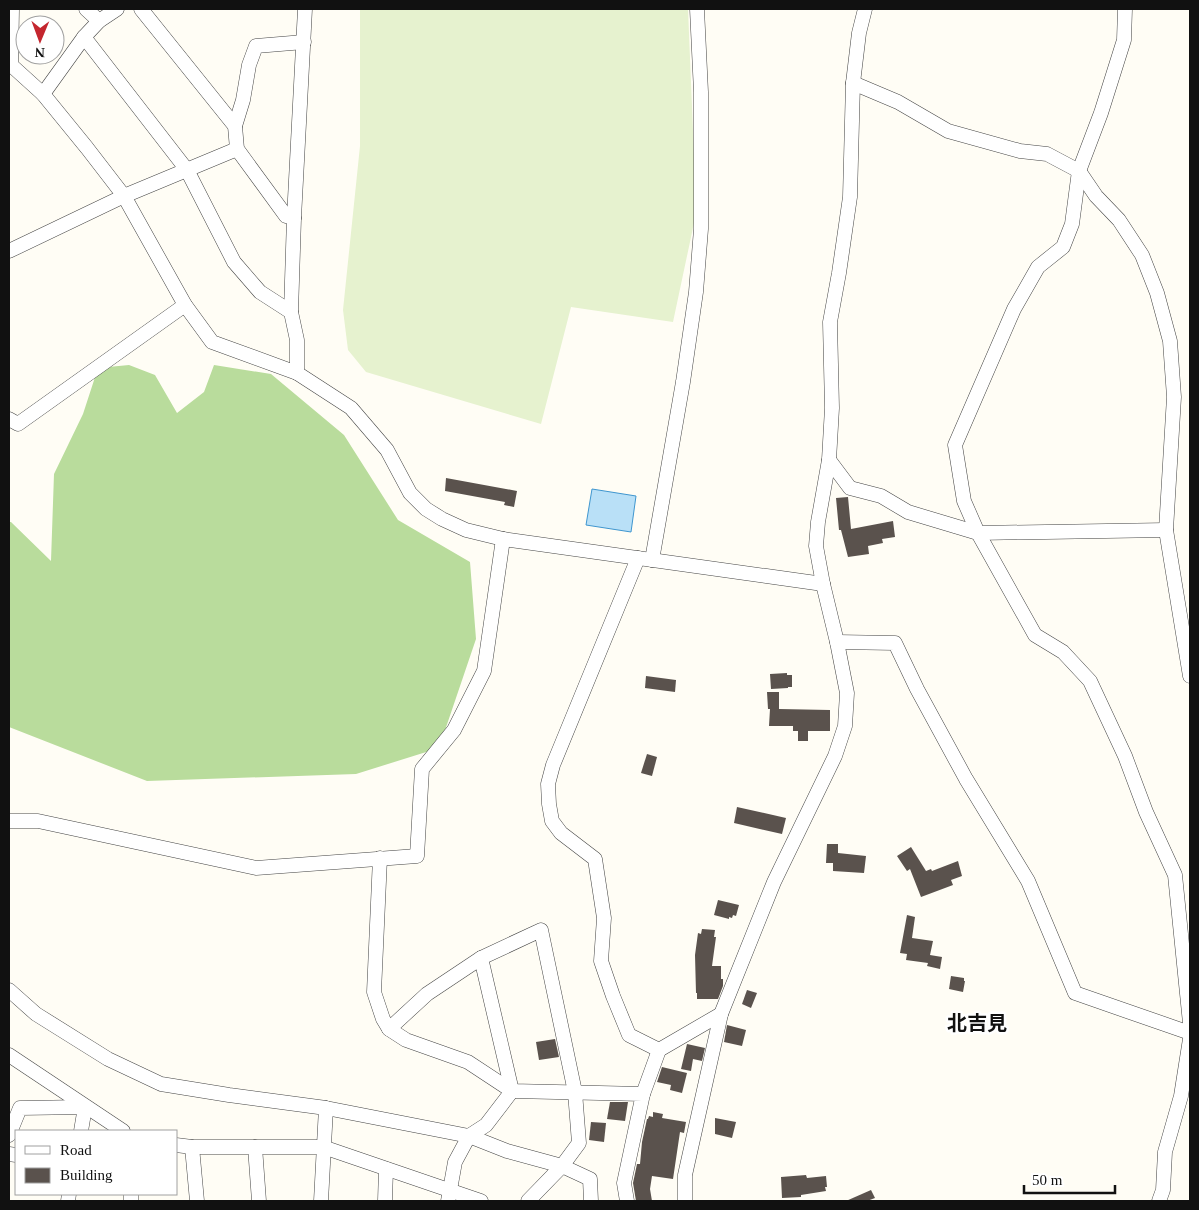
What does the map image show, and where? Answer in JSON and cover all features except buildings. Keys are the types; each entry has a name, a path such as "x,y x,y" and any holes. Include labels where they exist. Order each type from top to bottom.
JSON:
{"street":[{"path":"12,9 11,66 43,94 124,196 185,305 212,342 297,372 351,408 387,450 410,493 426,509 466,530 503,539 823,584"},
{"path":"86,9 98,21"},
{"path":"43,94 84,36 98,21 117,9"},
{"path":"141,9 235,126"},
{"path":"297,372 297,340 292,312 294,218 304,42 304,9"},
{"path":"652,560 696,292 701,229 701,92 697,9"},
{"path":"685,1201 685,1175 721,1014 774,882 836,756 845,726 847,693 816,546 818,522 829,460 832,408 830,322 850,197 854,83 859,33 864,9"},
{"path":"1125,9 1124,40 1101,113 1079,171 1072,224 1064,247 1038,267 1014,309 955,445 964,501 978,533 1035,635 1063,652 1090,681 1125,756 1146,812 1175,875 1190,1023"},
{"path":"84,36 187,170 234,262 260,292 292,312"},
{"path":"294,218 286,216 237,148 235,126 243,100 249,65 256,46 304,42"},
{"path":"854,83 898,102 948,131 1020,151 1047,154 1079,171 1096,196 1119,220 1142,255 1157,293 1170,341 1174,397 1166,530 1190,676"},
{"path":"9,251 124,196 237,148"},
{"path":"9,419 18,424 185,305"},
{"path":"829,460 850,488 881,496 908,512 978,533 1166,530"},
{"path":"9,821 38,821 256,868 417,856 422,769 454,730 484,671 503,539"},
{"path":"638,558 553,766 548,784 552,821 561,833 596,859 604,918 601,961 629,1035 659,1050"},
{"path":"837,642 895,643 917,689 966,779 1028,881 1075,993 1190,1033"},
{"path":"380,858 374,992 383,1019 389,1029 406,1040 468,1062 512,1091 643,1094"},
{"path":"389,1029 427,994 481,958 541,930 575,1092 579,1143 562,1166 528,1201"},
{"path":"481,958 512,1091"},
{"path":"9,990 36,1014 108,1059 161,1084 326,1108 469,1136 507,1151 562,1166 590,1179 591,1201"},
{"path":"627,1201 624,1183 643,1094 659,1050 721,1014"},
{"path":"1160,1201 1164,1190 1165,1152 1181,1096 1190,1039"},
{"path":"9,1055 121,1130"},
{"path":"449,1196 455,1162 469,1136 486,1125 512,1091"},
{"path":"81,1130 85,1107"},
{"path":"9,1135 20,1108 85,1107"},
{"path":"322,1201 326,1108"},
{"path":"178,1145 192,1147 323,1147 386,1169 449,1196 481,1201"},
{"path":"192,1147 197,1201"},
{"path":"255,1147 259,1201"},
{"path":"384,1201 386,1169"}],"green space":[{"path":"360,9 688,9 695,180 694,223 673,322 571,307 541,424 366,372 348,350 343,310 360,146"},
{"path":"129,365 155,375 177,413 204,392 214,365 271,374 344,435 398,520 470,562 476,639 439,748 356,774 147,781 9,727 9,522 51,561 54,474 83,414 98,368"}],"water":[{"path":"592,489 636,496 631,532 586,525"}],"district":[{"name":"北吉見","path":"977,1023"}]}
